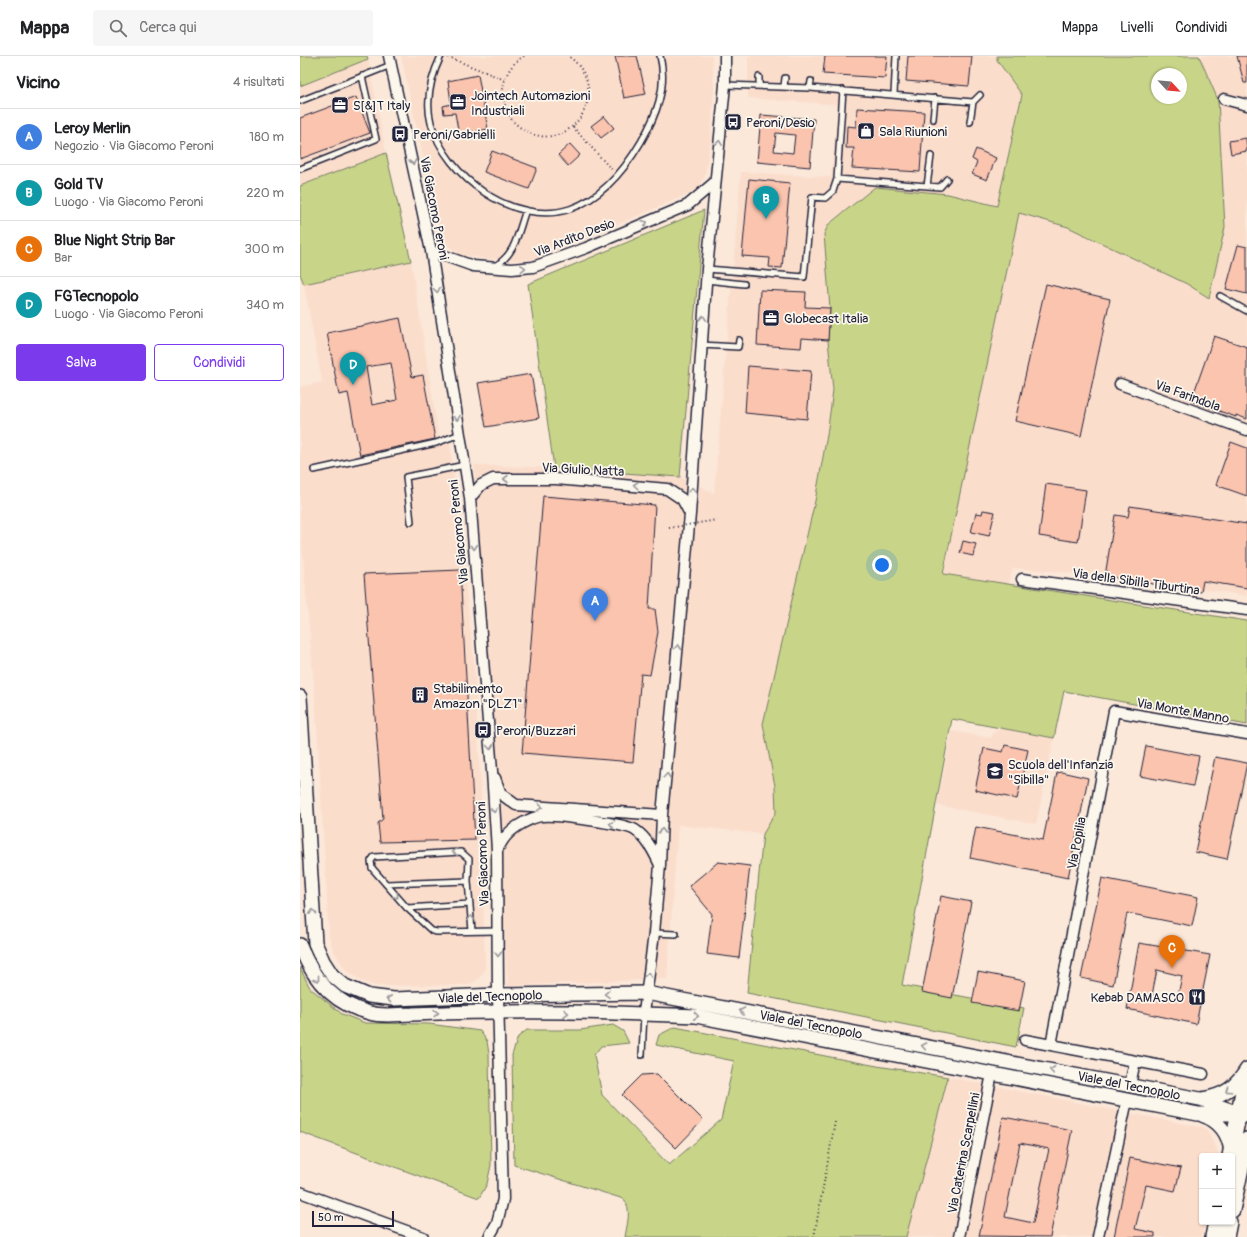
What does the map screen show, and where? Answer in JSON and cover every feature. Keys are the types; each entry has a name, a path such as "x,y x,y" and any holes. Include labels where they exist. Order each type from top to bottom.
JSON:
{"main road":[{"name":"Viale del Tecnopolo","path":"300,697 315,943 323,961 332,975 345,986 369,996 394,999 498,995 646,993 1200,1099 1243,1115"},
{"name":"Viale del Tecnopolo","path":"300,945 306,963 317,981 336,998 351,1007 370,1014 390,1015 498,1012 644,1013 696,1016 1198,1114 1243,1115"},
{"path":"1200,1099 1220,1095 1230,1090 1247,1070"},
{"path":"1230,1153 1243,1115 1247,1070"},
{"path":"1198,1114 1212,1119 1219,1125 1227,1137 1230,1153"},
{"path":"1235,1196 1247,1140"},
{"path":"1213,1237 1215,1225"},
{"path":"1226,1237 1228,1225"}],"street":[{"path":"644,1013 654,933 660,865 662,815 690,514 706,280 725,85 725,56"},
{"name":"Via Giacomo Peroni","path":"390,60 431,252 470,498 497,850 498,1012 503,1199 497,1223 489,1237"},
{"path":"1224,99 1247,105"},
{"name":"Via Ardito Desio","path":"431,252 473,266 492,268 533,267 549,262 688,205 715,182"},
{"name":"Via Farindola","path":"1120,384 1247,430"},
{"name":"Via Giulio Natta","path":"470,498 481,485 493,479 556,478 667,488 682,499 690,514"},
{"name":"Via della Sibilla Tiburtina","path":"1022,579 1247,610"},
{"name":"Via Monte Manno","path":"1114,711 1247,734"},
{"name":"Via Popilia","path":"1051,1045 1114,711"},
{"path":"492,771 501,794 516,805 662,815"},
{"path":"497,850 506,835 521,824 541,816 589,820 625,826 634,830 644,838 660,865"},
{"path":"1025,1040 1203,1074"},
{"path":"1130,1085 1135,1061"},
{"name":"Via Caterina Scarpellini","path":"960,1237 992,1074"},
{"path":"1098,1237 1127,1100"},
{"path":"300,1192 423,1237"}],"lane":[{"path":"440,56 435,69 429,95 431,122 441,145 458,170 482,192 497,200 526,210 548,213 575,206 606,188 618,175 636,149 656,111 662,84 660,56"},
{"path":"894,94 896,56"},
{"path":"300,101 362,76 390,60"},
{"path":"300,169 376,139 362,76"},
{"path":"759,77 759,86"},
{"path":"784,86 785,78"},
{"path":"810,88 811,81"},
{"path":"725,85 784,86 843,90 973,102"},
{"path":"707,269 804,277 812,197 825,198 832,191 837,179 843,90"},
{"path":"970,122 973,102 980,95"},
{"path":"933,119 935,98"},
{"path":"927,186 931,156"},
{"path":"837,179 940,187 947,180"},
{"path":"492,268 504,261 510,254 526,210"},
{"path":"706,280 744,284"},
{"path":"1220,296 1247,311"},
{"path":"702,346 738,347 739,340"},
{"path":"314,470 436,443 460,434"},
{"path":"411,522 406,477 464,465"},
{"path":"472,931 468,881 469,859 461,852 374,857 371,862 372,868 407,908 432,930 472,931 497,931"},
{"path":"386,884 468,881"},
{"path":"407,908 470,904"},
{"path":"654,933 676,934"},
{"path":"642,1055 644,1013"}],"path":[{"path":"447,56 505,80"},
{"path":"524,56 510,68 505,80 503,98 509,115 516,125 526,132 550,136 562,133 573,127 582,116 587,104 589,91 586,77 579,66 568,56"},
{"path":"573,127 618,175"},
{"path":"669,528 717,520"},
{"path":"814,1237 835,1122"}],"shaded area":[{"path":"401,56 712,56 714,87 711,139 705,176 699,187 689,194 538,258 519,260 485,259 460,254 447,245 440,234"},
{"path":"748,56 997,56 997,60 1022,95 997,206 948,194 878,194 830,221 824,234 830,308 828,340 833,390 827,435 815,501 763,724 775,786 776,812 763,834 678,825 667,979 508,986 474,465 554,468 680,477 714,493 741,172 831,177 838,105 748,98"},
{"path":"1199,56 1247,56 1247,596 1106,573 1105,576 1013,568 1009,584 943,574 1019,213 1068,227 1187,284 1209,298 1225,227 1218,100"},
{"path":"368,59 386,153 300,186 300,86"},
{"path":"411,261 440,445 450,443 474,662 481,795 485,969 479,979 469,985 377,986 361,981 346,970 333,950 329,936 316,709 300,522 300,387 322,382 304,284"},
{"name":"Scuola dell'Infanzia \"Sibilla\"","path":"1001,728 1054,738 1036,824 937,805 952,731 991,738 994,732"},
{"path":"948,1077 1206,1128 1218,1153 1199,1153 1199,1225 1204,1225 1202,1237 906,1237"}],"green space":[{"path":"300,56 367,56 368,59 300,86"},
{"path":"997,56 1199,56 1218,100 1225,227 1209,298 1187,284 1068,227 1019,213 943,574 1247,621 1247,725 1064,691 1054,738 952,719 902,985 1024,1008 1016,1047 747,993 763,834 776,812 775,786 763,724 815,501 827,435 833,390 828,340 830,308 824,234 829,224 875,187 948,194 997,206 1022,95 997,60"},
{"path":"386,153 411,261 304,284 300,274 300,186"},
{"path":"704,210 680,477 554,468 528,284"},
{"path":"300,968 310,988 342,1014 365,1023 429,1024 480,1031 487,1041 489,1054 491,1165 487,1184 479,1198 300,1132"},
{"path":"613,1025 623,1031 629,1043 601,1046 594,1055 602,1095 669,1165 721,1120 734,1061 656,1045 659,1035 675,1027 877,1066 948,1077 906,1237 625,1237 628,1222 628,1208 624,1199 514,1165 512,1055 518,1037 527,1030 580,1030"}],"building":[{"path":"615,56 637,56 646,94 624,98"},
{"path":"825,56 887,56 885,78 823,74"},
{"path":"908,56 972,56 969,86 906,81"},
{"path":"1237,56 1247,56 1247,83 1244,83"},
{"path":"478,75 488,129 459,135 455,113 444,114 443,106 451,104 448,81"},
{"path":"356,97 370,133 300,159 300,118"},
{"path":"857,108 924,112 920,172 852,168 854,148 846,148 847,126 856,127"},
{"path":"761,115 814,119 810,167 757,162","holes":["776,133 795,135 793,153 774,151"]},
{"path":"604,116 614,128 601,138 591,126"},
{"path":"1246,138 1247,151 1231,154 1229,141"},
{"path":"570,144 580,155 568,166 558,155"},
{"path":"976,149 996,158 987,180 972,174 977,162 972,159"},
{"path":"492,151 537,168 529,189 484,172"},
{"path":"749,179 790,183 782,268 769,267 770,258 742,256"},
{"path":"1238,245 1247,247 1247,294 1226,289"},
{"path":"1046,284 1110,299 1081,436 1015,421"},
{"path":"760,290 806,292 805,307 830,308 828,340 802,338 801,348 757,345"},
{"path":"400,318 412,377 423,375 435,439 360,455 348,393 339,395 327,333","holes":["391,363 397,400 372,405 366,367"]},
{"path":"1214,336 1247,347 1247,419 1236,415 1236,417 1191,401"},
{"path":"748,366 811,371 807,419 745,413"},
{"path":"531,374 539,418 486,427 478,383"},
{"path":"1231,442 1247,448 1247,496 1216,485"},
{"path":"1046,484 1086,490 1078,542 1039,536"},
{"path":"543,496 655,505 649,609 655,609 658,632 650,675 641,674 633,762 522,753"},
{"path":"1130,506 1247,524 1247,588 1203,581 1201,592 1105,576 1115,515 1128,517"},
{"path":"983,510 995,512 989,536 971,532 976,513 982,514"},
{"path":"963,541 976,544 973,556 960,553"},
{"name":"Stabilimento Amazon \"DLZ1\"","path":"460,570 475,840 380,842 378,823 383,819 364,574"},
{"path":"1005,745 1028,750 1017,799 975,790 984,748 1003,752"},
{"path":"1146,746 1199,756 1193,786 1140,776"},
{"path":"1215,757 1247,763 1227,859 1195,852"},
{"path":"1061,772 1088,778 1068,878 970,858 976,827 1043,840 1057,773"},
{"path":"718,862 750,866 739,958 707,954 712,914 689,886"},
{"path":"1102,878 1198,897 1192,926 1127,913 1113,985 1081,978"},
{"path":"941,896 971,902 952,998 922,992"},
{"path":"1139,943 1210,955 1196,1024 1127,1009","holes":["1157,970 1182,976 1177,1000 1152,995"]},
{"path":"978,972 1025,981 1019,1011 972,1003"},
{"path":"657,1074 703,1120 676,1148 622,1095 642,1075"},
{"path":"1003,1117 1072,1130 1050,1237 979,1236","holes":["1020,1143 1049,1149 1033,1223 1005,1217"]},
{"path":"1130,1158 1181,1168 1175,1191 1146,1185 1135,1229 1155,1233 1155,1237 1114,1237"}],"place":[{"name":"Jointech Automazioni Industriali","path":"458,102"},
{"name":"S[&]T Italy","path":"340,105"},
{"name":"Peroni/Desio","path":"733,122"},
{"name":"Sala Riunioni","path":"866,131"},
{"name":"Peroni/Gabrielli","path":"400,134"},
{"name":"Gold TV","path":"766,219"},
{"name":"Globecast Italia","path":"771,318"},
{"name":"FGTecnopolo","path":"353,385"},
{"name":"Leroy Merlin","path":"595,621"},
{"name":"Stabilimento Amazon \"DLZ1\"","path":"420,695"},
{"name":"Peroni/Buzzari","path":"483,730"},
{"name":"Scuola dell'Infanzia \"Sibilla\"","path":"995,771"},
{"name":"Blue Night Strip Bar","path":"1172,968"},
{"name":"Kebab DAMASCO","path":"1197,997"}]}
